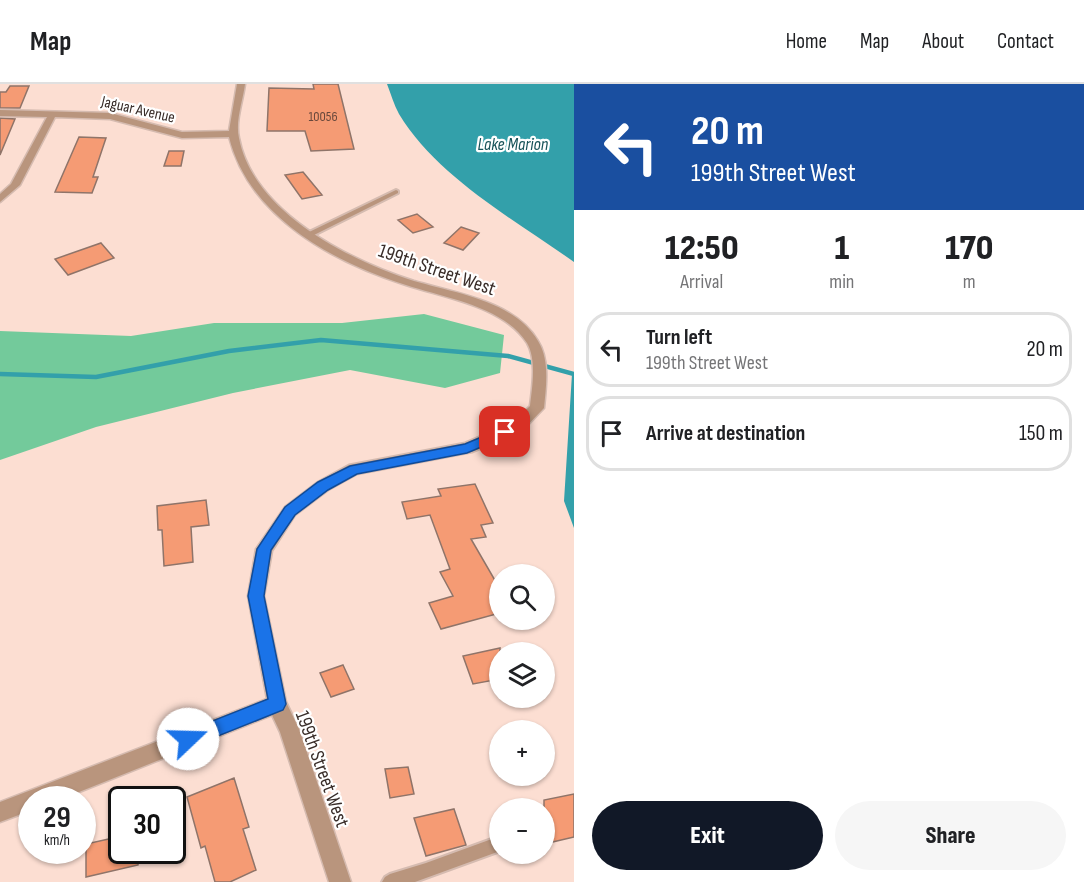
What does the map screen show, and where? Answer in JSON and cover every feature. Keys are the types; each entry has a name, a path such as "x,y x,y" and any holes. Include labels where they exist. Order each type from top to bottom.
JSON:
{"street":[{"name":"199th Street West","path":"241,84 234,134 240,158 254,183 271,204 309,234 358,264 405,282 499,312 533,341 540,374 537,408 517,427 467,448 354,470 323,486 290,511 264,549 256,596 277,704 289,729 340,882"},
{"name":"Jaguar Avenue","path":"0,113 110,116 182,135 234,134"},
{"path":"0,199 15,185 53,114"},
{"path":"68,786 277,704"},
{"path":"0,812 18,805"}],"lane":[{"path":"309,234 396,192"},
{"path":"390,882 489,847"}],"green space":[{"path":"424,314 504,335 500,373 445,388 350,370 233,393 96,427 0,460 0,331 131,336 214,323 342,323"}],"water":[{"name":"Lake Marion","path":"387,84 574,84 574,262 479,196 434,158 399,114"},
{"path":"574,373 574,528 564,501 572,374"}],"building":[{"path":"313,84 338,84 354,149 311,151 305,131 267,131 269,88 314,89"},
{"path":"10,86 29,86 20,108 0,108 0,92 6,92"},
{"path":"0,118 15,119 0,155"},
{"path":"79,137 106,138 93,177 98,177 92,193 55,192"},
{"path":"169,151 184,151 181,166 164,166"},
{"path":"303,172 322,195 302,199 285,175"},
{"path":"417,214 433,227 413,233 398,220"},
{"path":"461,227 479,233 463,250 444,243"},
{"path":"101,243 114,258 68,275 55,259"},
{"path":"475,484 493,523 481,525 486,537 471,539 489,570 489,616 441,629 429,603 453,596 440,572 450,569 430,515 407,519 402,502 441,496 438,489"},
{"path":"206,500 209,525 191,527 193,562 164,566 162,530 158,530 157,506"},
{"path":"489,650 489,681 473,684 463,656"},
{"path":"343,665 354,689 331,697 320,673"},
{"path":"408,767 414,794 390,798 385,769"},
{"path":"234,778 249,827 243,829 256,870 230,882 215,882 205,846 201,848 187,797"},
{"path":"574,794 574,837 555,841 554,798"},
{"path":"454,809 466,845 426,856 414,818"},
{"path":"108,839 108,864 138,865 86,877 86,864 96,864 96,842"}],"waterway":[{"path":"0,374 96,377 229,351 321,340 508,356 574,374"}],"route":[{"path":"188,739 277,704 256,596 264,549 290,511 323,486 354,470 467,448 505,432"}]}
